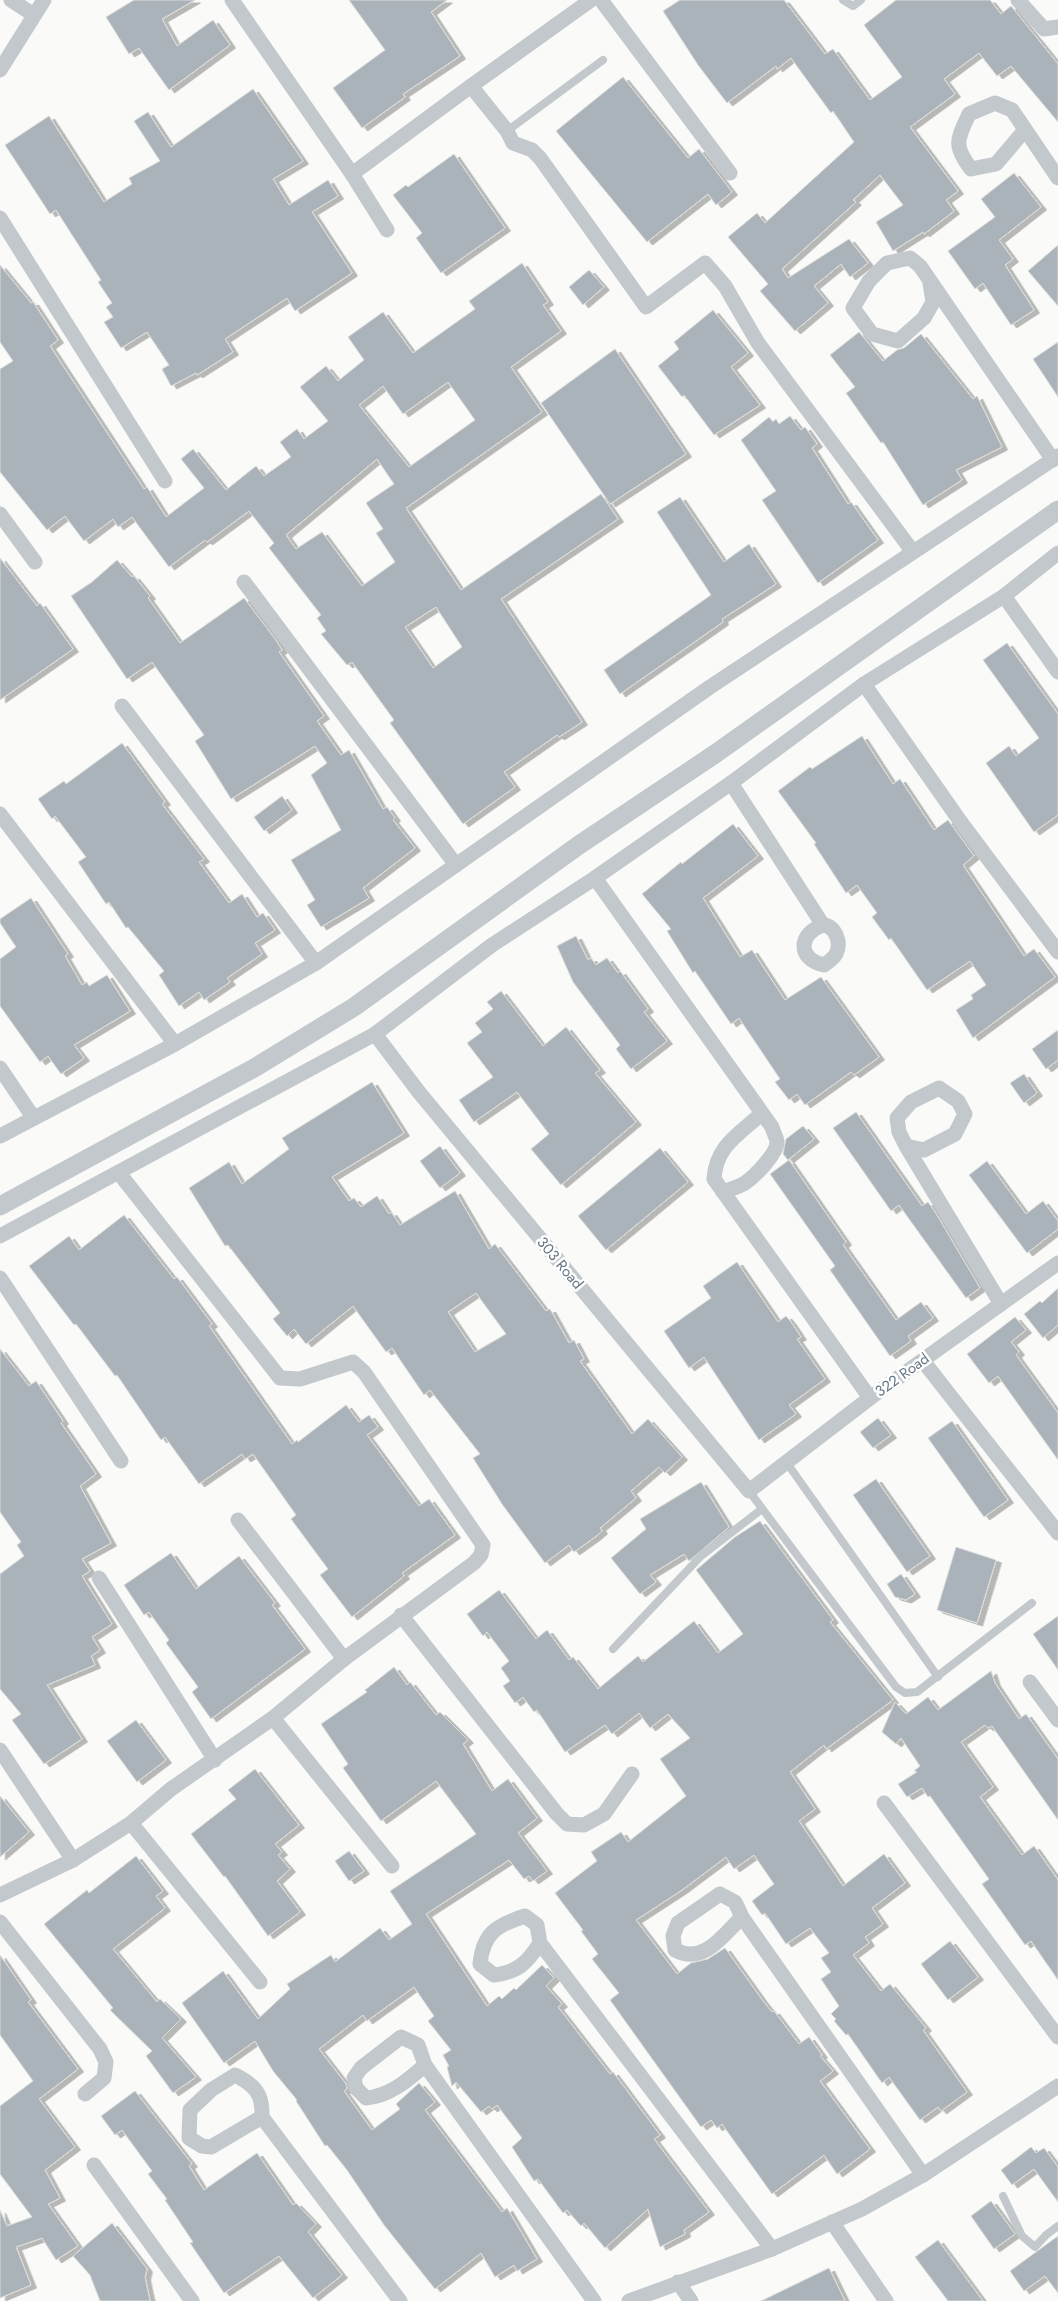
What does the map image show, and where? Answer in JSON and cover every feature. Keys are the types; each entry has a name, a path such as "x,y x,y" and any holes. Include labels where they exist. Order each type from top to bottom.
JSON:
{"street":[{"path":"11,0 34,15"},
{"path":"0,70 44,0"},
{"path":"232,0 352,174 387,230"},
{"path":"352,174 591,0"},
{"path":"602,0 730,173"},
{"path":"1021,1 1044,28 1058,27"},
{"path":"471,86 513,142 532,150 540,158 646,307 705,263 725,286 758,343 913,552"},
{"path":"1024,131 996,164 971,169 959,153 960,134 969,114 995,103 1012,110 1024,131 1058,178"},
{"path":"0,218 164,481"},
{"path":"0,1136 175,1044 316,963 710,687 1055,458 930,283 920,266 910,258 887,263 869,281 853,308 872,334 898,340 924,318 933,302 930,283"},
{"path":"0,1206 256,1067 354,1007 579,845 715,754 1058,510"},
{"path":"0,514 35,562"},
{"path":"0,1236 375,1034 492,945 595,878 731,783 864,684 1004,596 1058,553"},
{"path":"244,582 456,865"},
{"path":"1004,596 1058,672"},
{"path":"864,684 960,820 1058,952"},
{"path":"122,706 316,963"},
{"path":"731,783 823,925"},
{"path":"0,814 175,1044"},
{"path":"595,878 772,1127 777,1143 771,1156 745,1184 723,1192"},
{"name":"303 Road","path":"375,1034 418,1091 749,1491"},
{"path":"0,1068 34,1117"},
{"path":"906,1146 924,1150 955,1134 965,1114 958,1101 939,1088 911,1102 897,1118 899,1132 906,1146 1001,1304"},
{"path":"761,1114 720,1152 715,1165 714,1179 870,1398"},
{"path":"0,1895 73,1860 131,1822 171,1789 273,1718 344,1659 474,1562 481,1555 483,1545 364,1372 353,1362 300,1379 280,1378 119,1173"},
{"name":"322 Road","path":"749,1491 870,1398 1058,1263"},
{"path":"0,1278 120,1461"},
{"path":"923,1361 1058,1533"},
{"path":"238,1520 344,1659"},
{"path":"98,1578 215,1760"},
{"path":"402,1615 567,1824 584,1825 604,1814 632,1774"},
{"path":"1030,1682 1058,1720"},
{"path":"273,1718 392,1866"},
{"path":"0,1750 73,1860"},
{"path":"884,1803 1058,2037"},
{"path":"131,1822 260,1982"},
{"path":"742,1917 704,1952 686,1955 675,1950 673,1936 678,1923 720,1894 735,1902 742,1917 923,2175"},
{"path":"0,1922 100,2049 106,2062 104,2078 85,2094"},
{"path":"540,1943 772,2249"},
{"path":"425,2065 402,2084 375,2097 366,2098 356,2088 354,2078 361,2068 401,2037 418,2045 425,2065 594,2301"},
{"path":"262,2117 211,2147 202,2146 189,2138 190,2110 211,2090 235,2075 252,2084 263,2104 262,2117 400,2301"},
{"path":"629,2301 772,2249 862,2209 923,2175 1057,2090"},
{"path":"94,2165 192,2301"},
{"path":"832,2222 886,2301"},
{"path":"678,2282 692,2301"}],"lane":[{"path":"843,0 853,6 861,0"},
{"path":"507,132 603,60"},
{"path":"787,1463 938,1677"},
{"path":"749,1491 896,1687 905,1692 917,1692 1032,1603"},
{"path":"613,1649 701,1556 762,1509"},
{"path":"1002,2196 1022,2236 1035,2247 1058,2226"}],"building":[{"path":"134,0 195,0 162,19 177,46 213,20 230,45 169,90 139,48 129,54 106,17"},
{"path":"349,0 447,0 431,12 460,56 403,94 405,97 362,128 333,88 385,50"},
{"path":"680,0 784,0 825,54 833,49 870,100 902,77 864,25 896,0 990,0 1001,14 1011,6 1058,64 1058,122 1011,66 997,76 979,53 944,79 955,94 910,127 958,191 946,200 954,211 924,234 923,232 893,251 876,222 903,205 880,175 853,200 856,202 782,269 788,278 849,239 868,263 850,277 841,264 814,286 828,303 795,331 760,291 768,284 728,237 757,213 765,223 854,142 833,111 831,113 791,58 777,69 776,66 727,103 698,65 663,11"},
{"path":"623,77 688,158 699,149 732,192 716,205 708,194 647,242 556,131"},
{"path":"253,89 303,161 273,179 289,205 328,180 338,196 312,212 352,273 295,311 287,298 225,339 233,352 197,375 196,373 171,386 162,369 169,365 147,332 121,348 104,322 113,317 106,307 112,303 98,282 101,280 56,210 50,214 5,145 49,116 104,202 132,184 129,178 160,161 134,121 148,112 171,147"},
{"path":"454,154 505,228 441,273 416,238 422,233 393,195 406,185 408,187"},
{"path":"1014,173 1041,207 999,240 1013,259 1005,265 1034,310 1011,325 983,283 975,289 948,251 995,217 981,199"},
{"path":"1058,245 1058,306 1028,271"},
{"path":"522,263 548,302 543,305 561,331 511,367 542,412 406,508 461,590 601,494 618,519 501,599 582,722 559,737 557,735 504,772 515,787 463,824 390,723 394,720 352,662 347,665 321,634 326,631 317,618 321,615 269,548 274,543 249,511 169,567 132,517 118,527 113,519 84,541 65,516 47,530 0,472 0,369 13,361 0,342 0,265 31,303 33,302 58,340 50,346 144,489 147,487 166,517 204,488 181,459 193,449 226,490 256,466 264,476 291,457 280,442 297,429 304,439 328,421 300,387 326,366 338,381 364,360 348,337 383,312 413,353 475,309 469,301","holes":["448,382 475,420 409,467 359,405 383,386 403,414","377,459 394,484 366,503 383,529 376,533 395,562 362,586 322,532 296,549 286,535","436,607 462,647 433,668 405,627"]},
{"path":"589,270 604,287 583,305 569,287"},
{"path":"713,310 748,353 731,367 760,405 714,435 684,395 682,397 658,366 679,349 674,342"},
{"path":"859,332 883,361 897,350 904,348 921,334 973,399 977,396 1002,447 956,470 962,480 923,505 883,442 881,443 846,393 855,387 830,355"},
{"path":"1058,342 1058,397 1033,359"},
{"path":"615,349 686,454 610,504 541,403"},
{"path":"790,416 801,430 805,427 817,444 812,448 848,504 851,502 878,540 818,583 762,500 776,491 741,440 769,417 773,422 776,419 779,424"},
{"path":"680,497 724,562 749,544 776,584 722,619 723,622 620,694 604,670 711,595 657,512"},
{"path":"0,558 37,606 40,603 73,649 0,700"},
{"path":"117,560 132,577 134,576 150,596 148,598 180,643 244,598 275,639 282,650 279,652 324,716 317,721 341,755 349,750 383,809 387,807 395,818 393,820 415,848 363,888 369,898 321,927 307,905 315,900 291,860 341,830 311,775 327,763 315,746 231,799 195,741 204,735 152,662 127,679 71,596 92,582"},
{"path":"1007,643 1058,714 1058,815 1034,832 986,763 1009,746 1016,756 1039,738 983,660"},
{"path":"862,736 893,784 900,779 934,830 948,820 974,856 963,865 1024,956 1034,949 1055,977 973,1038 956,1010 973,999 971,995 986,985 970,961 927,990 891,938 889,940 872,917 877,913 857,885 846,893 814,844 816,843 778,791 810,767 812,769"},
{"path":"122,743 165,802 162,804 204,859 199,862 229,903 242,894 257,917 263,913 275,930 255,943 262,954 227,978 230,982 204,1000 199,992 179,1006 159,975 164,971 128,927 126,928 109,902 106,904 78,862 86,857 55,816 52,819 38,799 64,781 66,784"},
{"path":"282,796 292,810 264,831 254,817"},
{"path":"733,824 758,856 703,898 740,957 752,950 785,1000 821,977 879,1057 854,1075 851,1072 805,1105 797,1094 789,1100 775,1082 780,1079 739,1018 731,1024 695,971 693,973 667,931 671,929 642,894 681,862 682,864"},
{"path":"31,898 68,954 65,956 82,985 87,982 89,986 107,975 130,1011 74,1045 84,1058 61,1074 48,1056 40,1062 0,1006 0,959 16,947 0,923 0,919"},
{"path":"576,936 588,960 591,958 596,965 607,958 618,973 620,971 648,1009 644,1012 667,1041 631,1069 616,1049 620,1045 573,982 557,946"},
{"path":"501,991 543,1046 566,1027 600,1070 595,1073 636,1122 561,1185 531,1149 549,1134 517,1092 474,1122 459,1100 493,1077 467,1043 482,1032 475,1023 493,1009 487,1002"},
{"path":"1058,1030 1058,1060 1046,1069 1032,1049"},
{"path":"1024,1074 1037,1093 1024,1103 1010,1083"},
{"path":"372,1082 404,1133 332,1177 349,1201 354,1198 361,1207 377,1196 389,1214 391,1212 400,1225 455,1191 489,1249 495,1244 546,1311 550,1309 569,1343 574,1340 584,1359 580,1361 632,1434 648,1419 682,1457 665,1473 659,1467 631,1491 636,1498 600,1528 602,1531 595,1537 574,1552 569,1545 545,1563 502,1504 473,1458 480,1454 430,1390 424,1395 392,1348 386,1352 353,1306 306,1344 294,1329 287,1336 273,1319 280,1313 228,1245 225,1246 189,1188 229,1162 242,1184 289,1149 282,1138","holes":["476,1293 506,1334 475,1352 448,1312"]},
{"path":"856,1112 922,1206 928,1202 980,1288 966,1298 899,1205 891,1211 833,1128"},
{"path":"803,1126 814,1139 788,1160 783,1154 786,1139"},
{"path":"440,1146 460,1173 440,1188 420,1161"},
{"path":"660,1148 688,1182 606,1250 578,1216"},
{"path":"789,1160 846,1242 843,1245 896,1320 921,1302 933,1318 908,1336 911,1341 890,1356 830,1270 835,1266 770,1174"},
{"path":"987,1161 1026,1214 1043,1201 1058,1221 1058,1229 1027,1253 969,1175"},
{"path":"124,1215 174,1279 177,1277 212,1324 209,1326 292,1444 297,1440 298,1442 346,1405 359,1422 369,1415 378,1427 367,1435 419,1506 429,1499 455,1535 402,1573 404,1576 352,1617 320,1575 328,1569 291,1519 296,1515 253,1454 245,1459 242,1454 199,1484 165,1437 161,1440 117,1375 115,1376 29,1266 69,1236 79,1250"},
{"path":"737,1262 778,1322 786,1316 791,1322 801,1337 797,1339 825,1379 789,1405 796,1414 759,1440 704,1357 689,1368 664,1331 711,1298 703,1286"},
{"path":"1058,1288 1058,1325 1043,1338 1024,1314 1040,1301 1042,1303"},
{"path":"1015,1317 1026,1330 1011,1342 1019,1352 1016,1355 1058,1413 1058,1460 998,1376 989,1383 967,1354"},
{"path":"0,1349 29,1386 36,1381 63,1421 61,1423 96,1474 80,1486 111,1543 82,1559 90,1571 82,1576 112,1624 92,1637 100,1650 91,1656 95,1665 47,1685 82,1739 44,1764 12,1720 21,1714 0,1689 0,1574 24,1556 17,1545 21,1542 0,1512"},
{"path":"878,1418 891,1435 873,1448 860,1432"},
{"path":"952,1421 1008,1500 984,1517 928,1438"},
{"path":"876,1479 930,1556 907,1572 853,1495"},
{"path":"701,1482 729,1527 689,1561 684,1554 650,1575 656,1582 640,1594 611,1558 646,1529 640,1519"},
{"path":"760,1521 833,1620 830,1622 893,1700 826,1749 824,1745 790,1772 815,1809 799,1821 843,1886 884,1854 905,1883 872,1908 883,1924 865,1937 869,1943 853,1955 881,1991 890,1984 926,2028 923,2030 967,2092 941,2111 938,2107 920,2120 889,2077 882,2083 848,2034 846,2035 834,2021 836,2019 831,2014 839,2006 821,1979 831,1972 821,1958 829,1953 810,1928 786,1944 765,1913 762,1915 752,1901 774,1884 754,1855 734,1869 726,1857 682,1890 636,1920 677,1974 691,1963 708,1959 725,1948 763,2001 772,2012 774,2011 799,2044 809,2037 822,2055 820,2056 833,2071 820,2081 870,2149 837,2174 824,2155 772,2194 722,2124 717,2128 711,2120 701,2127 610,2000 619,1993 592,1959 598,1954 581,1931 583,1930 555,1893 597,1861 591,1852 621,1832 628,1842 686,1796 660,1759 690,1738 668,1714 650,1728 639,1713 612,1734 605,1725 565,1752 537,1710 534,1712 523,1697 515,1703 503,1686 510,1681 501,1668 509,1661 487,1632 483,1636 467,1614 499,1590 536,1639 547,1630 569,1660 573,1657 598,1689 638,1656 643,1662 694,1621 718,1653 743,1634 696,1570 735,1537"},
{"path":"956,1547 996,1560 977,1623 937,1610"},
{"path":"171,1553 196,1589 239,1556 275,1603 272,1605 305,1649 211,1719 192,1692 198,1687 166,1643 169,1640 149,1612 144,1615 124,1585"},
{"path":"901,1574 915,1594 906,1600 895,1597 887,1584"},
{"path":"1058,1616 1058,1670 1033,1634"},
{"path":"394,1667 407,1685 410,1682 436,1715 440,1712 468,1740 463,1744 492,1791 508,1779 537,1818 518,1833 547,1871 533,1881 529,1876 524,1879 509,1860 426,1914 487,2006 499,1996 502,1999 514,1988 516,1990 542,1965 554,1978 546,1986 562,2004 558,2007 610,2074 613,2072 660,2135 654,2139 709,2212 684,2230 685,2234 660,2247 648,2209 605,2248 584,2223 581,2226 567,2210 563,2213 538,2179 534,2181 512,2147 522,2138 497,2105 492,2109 489,2106 481,2112 456,2082 452,2086 447,2067 449,2066 443,2055 451,2050 428,2021 434,2016 414,1987 367,2021 363,2015 319,2049 346,2084 347,2089 344,2091 372,2130 400,2109 396,2104 419,2083 435,2102 425,2110 502,2212 507,2208 537,2259 517,2271 514,2265 495,2277 481,2253 435,2289 384,2225 347,2170 327,2145 325,2146 297,2100 273,2071 255,2041 224,2063 182,2003 223,1971 258,2019 290,1989 287,1984 331,1955 335,1962 380,1928 389,1940 412,1924 390,1891 476,1834 436,1781 381,1821 343,1768 348,1764 321,1724 367,1692 365,1690"},
{"path":"991,1671 995,1683 1019,1719 1026,1714 1058,1759 1058,1820 992,1726 988,1728 985,1725 961,1742 993,1787 980,1797 1022,1855 1034,1846 1058,1880 1058,1980 1031,1941 1025,1945 982,1884 989,1879 930,1796 928,1797 922,1788 907,1797 898,1784 917,1772 914,1771 920,1766 901,1738 896,1744 882,1732 895,1702 906,1714 928,1697 938,1710"},
{"path":"136,1720 166,1760 137,1782 107,1741"},
{"path":"255,1769 299,1825 275,1844 282,1852 278,1855 290,1869 277,1881 300,1912 268,1936 225,1876 191,1834 236,1799 228,1790"},
{"path":"0,1796 29,1832 0,1857"},
{"path":"349,1851 364,1871 349,1881 335,1861"},
{"path":"136,1856 163,1891 156,1896 165,1908 113,1949 157,2002 160,1999 181,2019 162,2038 196,2077 173,2093 146,2056 152,2051 110,2010 113,2008 44,1924 87,1890 89,1893"},
{"path":"950,1941 978,1977 948,2000 921,1964"},
{"path":"0,1955 31,2000 28,2002 78,2069 39,2099 75,2147 45,2170 60,2198 48,2204 78,2246 56,2260 42,2238 16,2247 31,2285 0,2298 0,2210 7,2226 32,2217 0,2174 0,2106 33,2081 0,2035"},
{"path":"135,2091 192,2164 189,2166 204,2190 257,2153 293,2205 296,2203 316,2224 308,2232 342,2275 313,2298 279,2256 224,2293 190,2243 193,2242 165,2200 167,2199 148,2174 152,2171 122,2130 115,2135 101,2116"},
{"path":"1031,2147 1036,2153 1044,2148 1058,2167 1058,2202 1034,2169 1012,2185 1001,2170"},
{"path":"991,2201 1015,2234 994,2249 971,2216"},
{"path":"112,2223 147,2269 145,2277 150,2301 100,2301 90,2275 73,2256"},
{"path":"1058,2236 1058,2293 1045,2276 1024,2291 1010,2271"},
{"path":"938,2240 983,2301 948,2301 915,2257"},
{"path":"829,2268 845,2301 761,2301"}]}
